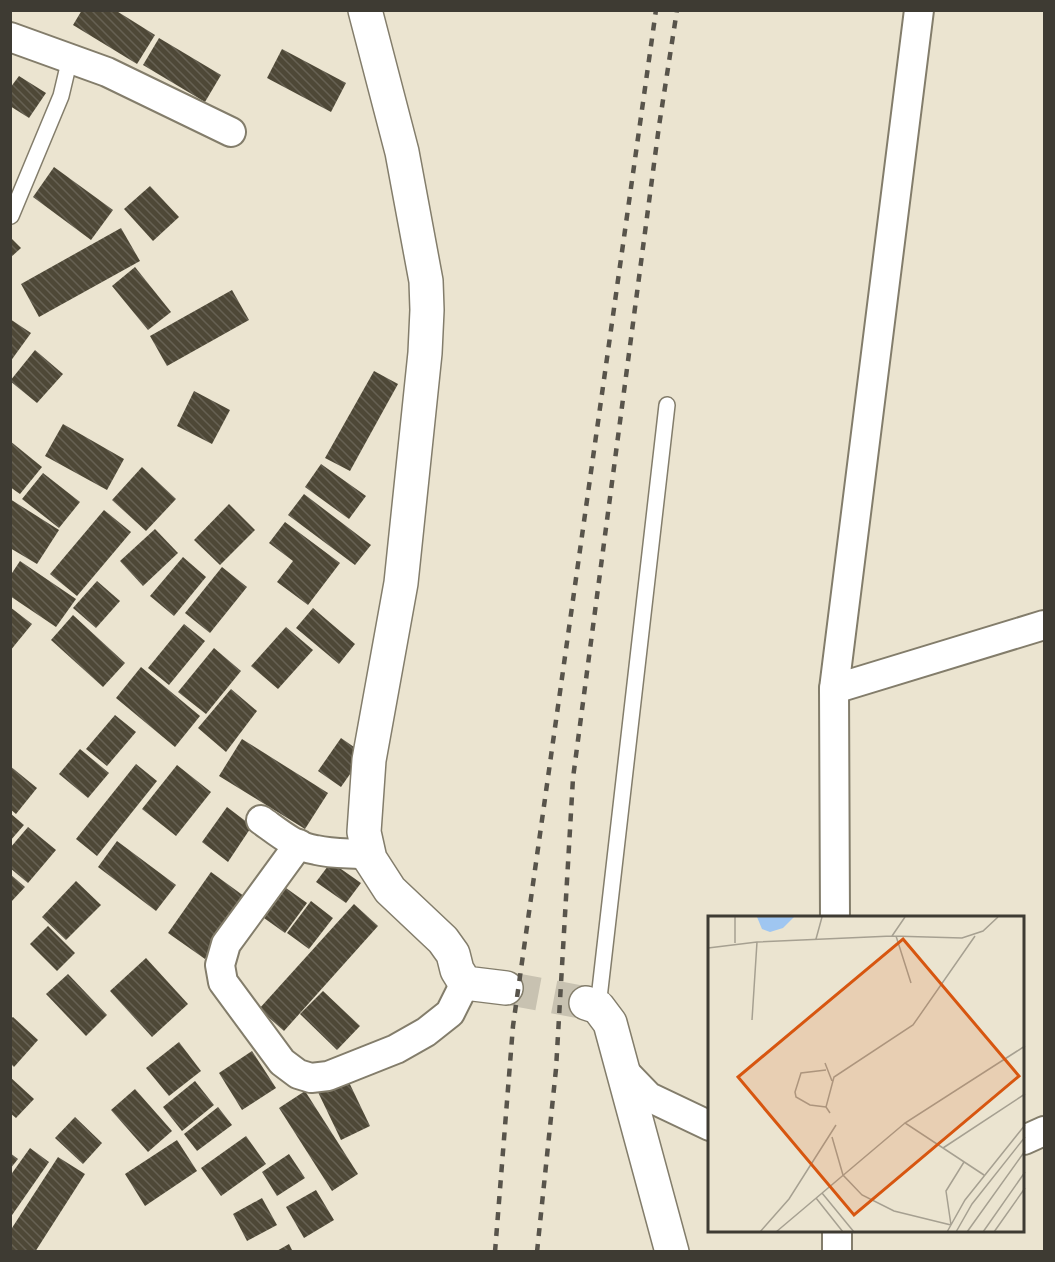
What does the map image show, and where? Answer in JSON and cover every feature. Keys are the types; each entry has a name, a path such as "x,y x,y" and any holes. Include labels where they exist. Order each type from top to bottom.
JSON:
{"street":[{"path":"366,10 402,152 426,281 428,310 401,583 369,760 364,832 369,855 390,890 443,940 453,954 457,970 465,983"},
{"path":"835,916 834,689 919,10"},
{"path":"10,38 107,72 231,132"},
{"path":"834,689 1044,625"},
{"path":"261,820 287,838 316,850 369,855"},
{"path":"299,844 226,944 220,965 223,981 282,1062 298,1074 311,1078 328,1076 396,1049 426,1032 450,1012 465,983"},
{"path":"465,983 506,988"},
{"path":"592,1005 610,1023 672,1251"},
{"path":"622,1068 649,1097 708,1125"},
{"path":"1025,1139 1044,1131"},
{"path":"837,1232 837,1251"}],"lane":[{"path":"11,216 61,96 70,58"},
{"path":"592,1005 667,405"}],"building":[{"path":"82,10 115,10 155,35 137,64 73,25"},
{"path":"159,38 221,75 205,102 143,65"},
{"path":"282,49 346,83 331,112 267,78"},
{"path":"19,76 46,93 29,118 10,106 10,88"},
{"path":"54,167 113,210 91,240 33,197"},
{"path":"150,186 179,217 153,241 124,209"},
{"path":"121,228 140,261 39,317 21,284"},
{"path":"10,237 21,248 10,258"},
{"path":"135,267 171,312 148,330 112,286"},
{"path":"232,290 249,320 167,366 150,336"},
{"path":"10,319 31,333 10,362"},
{"path":"35,350 63,374 37,403 10,381"},
{"path":"374,371 398,384 350,471 325,458"},
{"path":"194,391 230,410 212,444 177,426"},
{"path":"63,424 124,459 107,490 45,456"},
{"path":"10,441 42,467 20,494 10,487"},
{"path":"321,464 366,496 349,519 305,487"},
{"path":"142,467 176,499 146,531 112,500"},
{"path":"43,473 80,502 59,528 22,499"},
{"path":"304,494 371,545 355,565 288,515"},
{"path":"10,499 59,530 37,564 10,548"},
{"path":"229,504 255,530 220,565 194,540"},
{"path":"104,510 131,532 77,596 50,574"},
{"path":"285,522 340,563 308,605 277,582 293,561 269,543"},
{"path":"155,529 178,553 143,586 120,561"},
{"path":"183,557 206,577 174,616 150,596"},
{"path":"20,561 76,599 56,627 10,596 10,576"},
{"path":"222,567 247,587 210,633 185,613"},
{"path":"97,581 120,601 96,628 73,608"},
{"path":"10,607 32,624 10,651"},
{"path":"313,608 355,644 339,664 296,628"},
{"path":"73,615 125,663 103,687 51,640"},
{"path":"184,624 205,641 169,685 148,668"},
{"path":"286,627 313,650 278,689 251,666"},
{"path":"214,648 241,671 206,714 178,692"},
{"path":"141,667 200,716 175,747 116,698"},
{"path":"231,689 257,711 226,752 198,728"},
{"path":"115,715 136,732 107,766 86,749"},
{"path":"341,738 364,754 341,787 318,771"},
{"path":"242,739 328,793 305,829 219,776"},
{"path":"80,749 109,773 88,798 59,774"},
{"path":"136,764 157,781 97,856 76,839"},
{"path":"177,765 211,792 176,836 142,809"},
{"path":"10,766 37,788 16,814 10,809"},
{"path":"227,807 252,826 228,862 202,842"},
{"path":"10,813 24,825 10,841"},
{"path":"28,827 56,850 28,883 10,868 10,848"},
{"path":"117,841 176,885 156,911 98,867"},
{"path":"331,862 361,883 346,903 316,882"},
{"path":"211,872 248,899 205,959 168,933"},
{"path":"10,874 25,887 10,903"},
{"path":"76,881 101,905 66,940 42,917"},
{"path":"286,888 307,903 285,933 264,918"},
{"path":"311,901 333,918 309,949 287,933"},
{"path":"354,904 378,926 284,1031 259,1009"},
{"path":"48,926 75,953 57,971 30,944"},
{"path":"146,958 188,1004 152,1037 110,991"},
{"path":"68,974 107,1015 86,1036 46,994"},
{"path":"323,991 360,1026 337,1050 300,1014"},
{"path":"13,1017 38,1040 14,1067 10,1063 10,1019"},
{"path":"179,1042 201,1071 169,1096 146,1068"},
{"path":"252,1051 276,1088 242,1110 219,1073"},
{"path":"346,1076 370,1126 341,1140 317,1090"},
{"path":"10,1077 34,1099 16,1118 10,1113"},
{"path":"195,1081 214,1105 182,1131 163,1107"},
{"path":"135,1089 172,1131 148,1152 111,1110"},
{"path":"305,1091 358,1174 332,1191 279,1108"},
{"path":"218,1107 232,1125 197,1151 184,1134"},
{"path":"75,1117 102,1143 83,1164 55,1138"},
{"path":"246,1136 266,1164 221,1196 201,1168"},
{"path":"177,1140 197,1171 145,1206 125,1174"},
{"path":"30,1148 49,1162 10,1218 10,1176"},
{"path":"10,1153 18,1159 10,1169"},
{"path":"289,1154 305,1178 277,1196 262,1172"},
{"path":"58,1157 85,1174 35,1252 10,1252 10,1231"},
{"path":"316,1190 334,1220 304,1238 286,1207"},
{"path":"262,1198 277,1225 247,1241 233,1214"},
{"path":"289,1244 293,1252 275,1252"}],"tunnel":[{"path":"506,988 586,1003"}],"railway":[{"path":"495,1252 513,1026 656,10"},
{"path":"537,1252 556,1069 573,778 659,126 677,10"}]}
